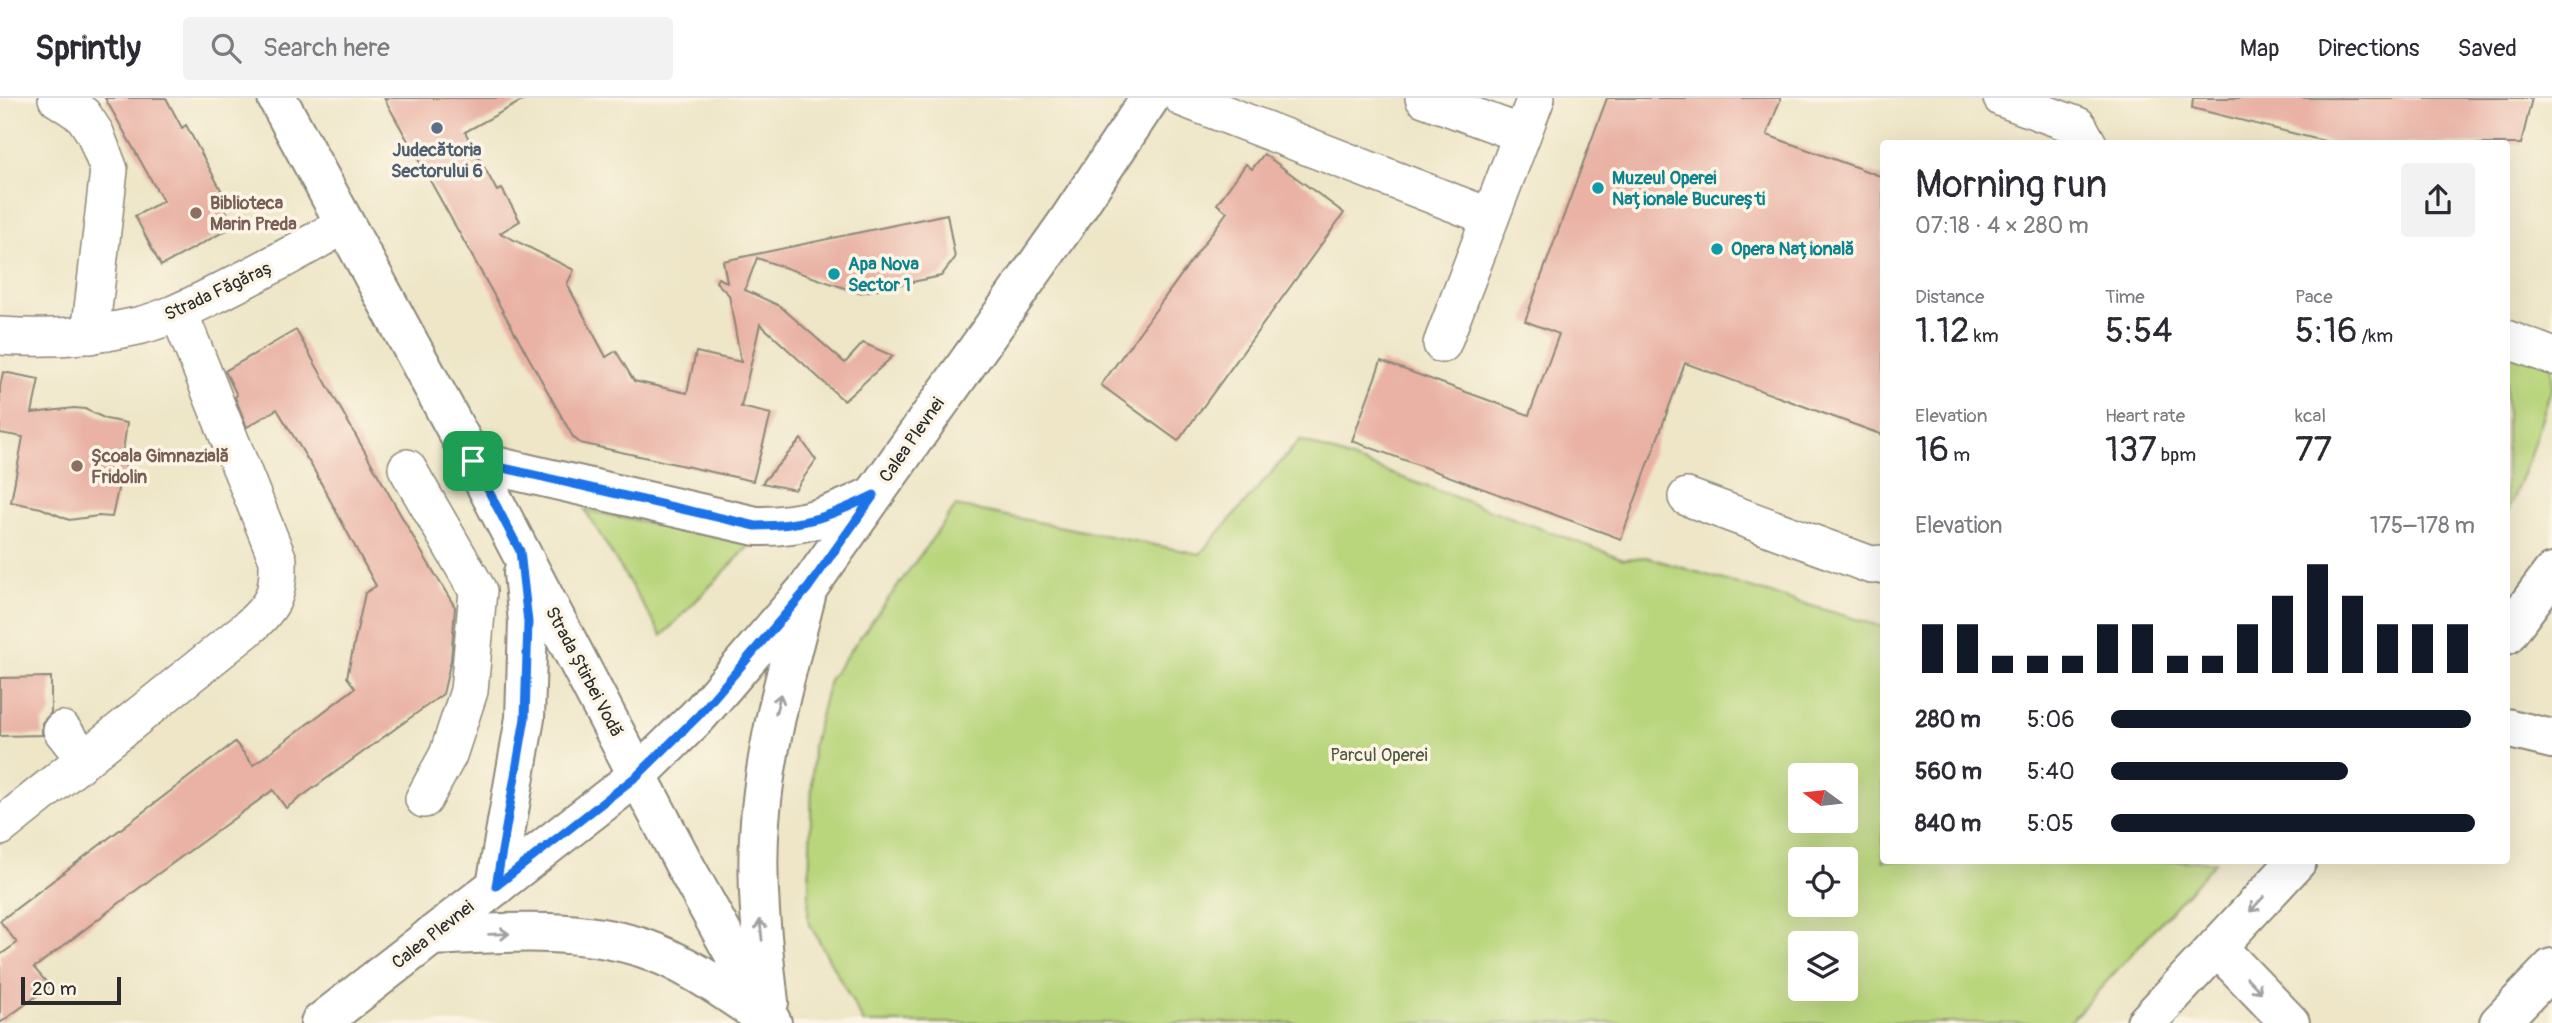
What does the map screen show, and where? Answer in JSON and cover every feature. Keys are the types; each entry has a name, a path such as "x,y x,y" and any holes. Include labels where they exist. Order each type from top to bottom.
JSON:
{"main road":[{"name":"Strada Știrbei Vodă","path":"277,98 771,1022"},
{"name":"Calea Plevnei","path":"320,1023 638,775 699,715 808,588 1064,227 1150,98"},
{"path":"473,461 756,526 798,525 833,515 874,495"},
{"path":"496,886 525,718 528,622 520,551"},
{"path":"2510,630 2552,573"},
{"path":"771,1022 760,915 760,822 765,772 776,714 808,588"},
{"path":"2510,729 2552,739"},
{"path":"2146,1023 2294,864"},
{"path":"431,936 538,932 576,934 644,948 669,959 771,1022"},
{"path":"2217,947 2291,1023"},
{"path":"2499,1023 2552,968"}],"street":[{"path":"57,98 83,115 96,132 109,170 90,335"},
{"path":"1183,98 1490,217"},
{"path":"1424,98 1522,134"},
{"path":"1441,344 1536,98"},
{"path":"2002,98 2078,126 2086,140"},
{"name":"Strada Făgăraș","path":"0,336 51,339 90,335 130,328 179,313 282,261 345,224"},
{"path":"0,827 247,629 265,613 275,598 279,579 278,560 179,313"},
{"path":"2510,340 2552,356"},
{"path":"407,468 478,591 470,691 448,755 424,799"},
{"path":"1687,497 1871,565 1880,564"},
{"path":"62,730 85,759"}],"green space":[{"path":"2510,340 2552,356 2552,386 2528,461 2510,506"},
{"name":"Parcul Operei","path":"1300,440 1624,559 1646,557 1880,626 1880,864 2213,864 2069,1023 864,1023 808,921 813,745 829,680 956,506 1200,554"},
{"path":"585,510 751,544 662,636"}],"building":[{"path":"105,98 166,98 182,128 186,125 227,201 222,204 234,226 161,266 135,216 163,201"},
{"path":"384,98 527,98 465,132 497,191 502,189 520,221 500,233 574,270 567,284 606,357 616,351 634,381 687,393 696,352 741,362 729,295 716,282 718,278 727,282 723,261 947,214 955,258 941,276 859,293 757,258 745,290 780,306 845,363 863,343 893,356 844,401 760,324 741,407 771,414 753,481 580,443 573,437"},
{"name":"Opera Națională","path":"1607,98 1781,98 1767,135 1880,176 1880,434 1685,363 1621,539 1352,441 1381,361 1529,415 1559,334 1525,321"},
{"path":"2193,98 2532,98 2521,144 2510,144 2510,140 2320,140 2192,108"},
{"path":"1264,154 1344,213 1178,441 1101,385 1227,212 1217,204 1246,164 1252,169"},
{"path":"296,330 455,607 451,660 443,694 286,808 273,790 151,879 34,968 50,986 0,1023 0,955 17,943 0,921 235,742 253,765 355,688 347,677 365,593 376,586 314,470 277,409 247,427 235,397 237,395 225,371"},
{"name":"Școala Gimnazială Fridolin","path":"3,372 39,379 32,413 85,409 106,419 127,423 123,451 125,472 112,517 69,520 41,508 11,502 23,437 0,433 0,387"},
{"path":"801,439 816,460 795,490 762,483"},
{"path":"51,677 51,713 42,723 42,735 0,736 0,678"}],"place":[{"name":"Judecătoria Sectorului 6","path":"437,128"},
{"name":"Muzeul Operei Naționale București","path":"1598,188"},
{"name":"Biblioteca Marin Preda","path":"196,213"},
{"name":"Opera Națională","path":"1717,249"},
{"name":"Apa Nova Sector 1","path":"834,274"},
{"name":"Școala Gimnazială Fridolin","path":"77,466"}],"route":[{"path":"473,461 756,526 798,525 833,515 874,495 808,588 699,715 638,775 496,886 525,718 529,667 528,622 520,551 473,461"}]}
